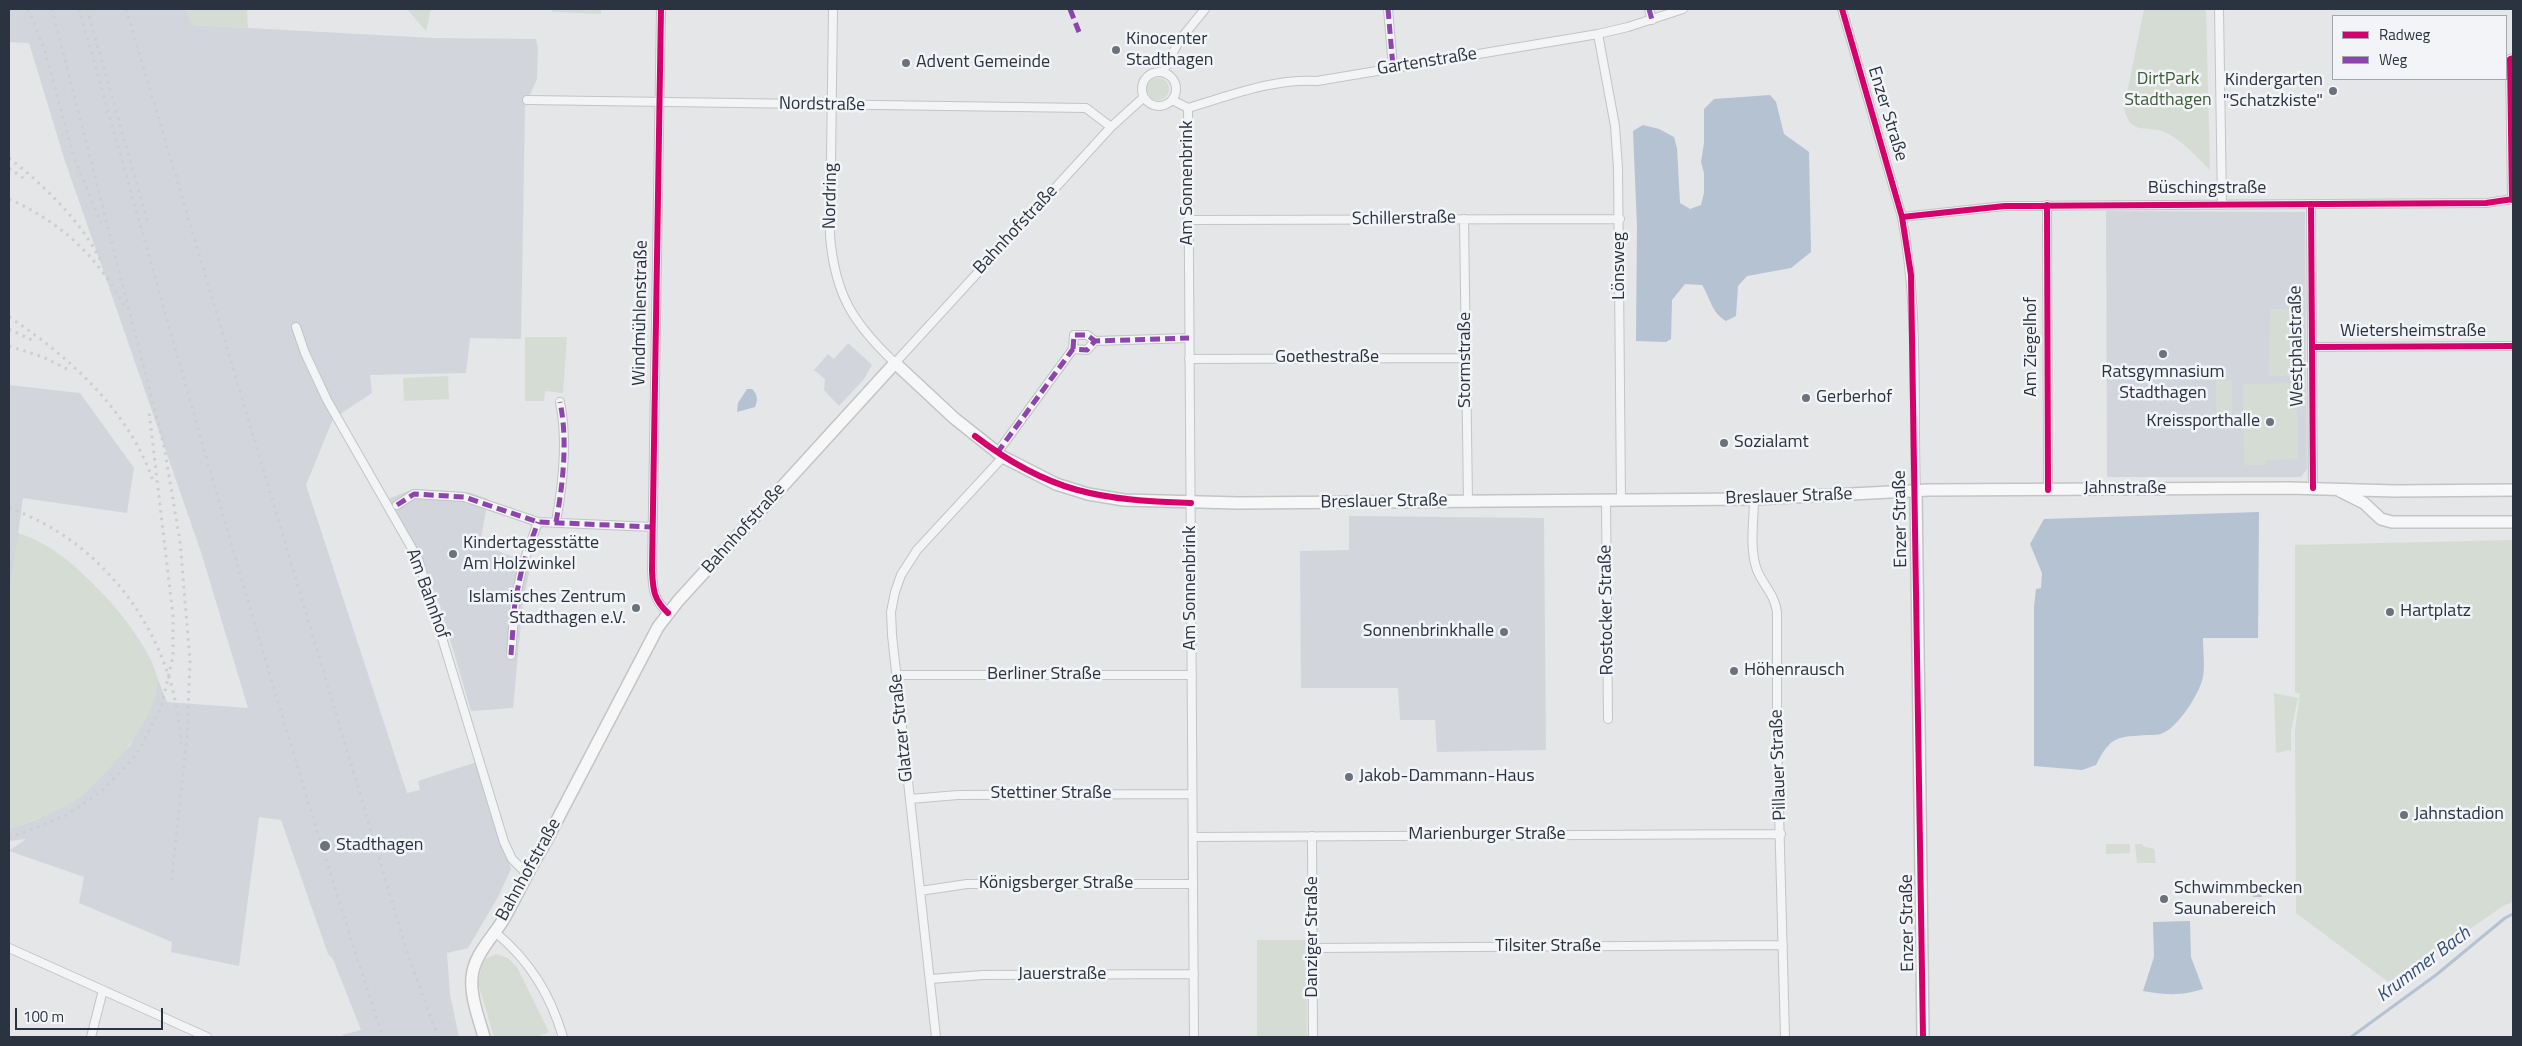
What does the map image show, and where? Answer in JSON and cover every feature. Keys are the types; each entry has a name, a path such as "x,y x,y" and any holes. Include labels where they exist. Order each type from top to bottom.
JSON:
{"main road":[{"name":"Breslauer Straße","path":"895,363 954,418 1000,455 1056,484 1088,494 1124,500 1191,503 1754,499 1916,491"},
{"name":"Bahnhofstraße","path":"484,1037 472,992 471,978 478,956 495,932 544,845 646,646 668,613 895,363"},
{"name":"Jahnstraße","path":"1916,491 2313,488 2382,491 2513,490"},
{"name":"Jahnstraße","path":"2334,488 2364,503 2381,519 2392,522 2513,522"},
{"name":"Enzer Straße","path":"1916,491 1924,1037"},
{"path":"2373,512 2372,503 2375,496 2382,491"}],"street":[{"name":"Windmühlenstraße","path":"661,9 653,593 656,600 668,613"},
{"name":"Nordring","path":"833,9 830,236 836,280 851,314 865,333 895,363"},
{"path":"1163,72 1179,41 1206,9"},
{"path":"1388,9 1393,67"},
{"path":"1648,9 1652,20"},
{"name":"Gartenstraße","path":"1188,108 1268,86 1303,80 1317,81 1598,34 1652,20 1683,9"},
{"name":"Enzer Straße","path":"1842,9 1902,217 1912,300 1916,491"},
{"name":"Büschingstraße","path":"2219,9 2222,204"},
{"name":"Lönsweg","path":"1598,34 1615,126 1620,219 1621,500"},
{"path":"2512,199 2510,59 2513,58"},
{"path":"1163,72 1168,74 1175,84 1175,95 1172,100 1157,106 1144,97 1142,92 1144,81 1152,73 1163,72"},
{"name":"Bahnhofstraße","path":"895,363 1111,127 1144,97"},
{"name":"Nordstraße","path":"527,100 832,106 1086,108 1111,127"},
{"path":"1172,100 1188,108"},
{"name":"Am Sonnenbrink","path":"1188,108 1194,1037"},
{"name":"Büschingstraße","path":"1902,217 2006,206 2486,203 2512,199"},
{"name":"Westphalstraße","path":"2311,204 2313,488"},
{"name":"Am Ziegelhof","path":"2047,205 2048,490"},
{"name":"Stormstraße","path":"1464,219 1468,501"},
{"name":"Schillerstraße","path":"1188,220 1620,219"},
{"name":"Am Bahnhof","path":"296,327 305,353 327,400 418,559 504,842 512,859 526,874"},
{"name":"Glatzer Straße","path":"936,1037 896,675 892,612 894,592 901,575 917,550 1000,455 1073,349 1074,336 1087,335 1095,341"},
{"path":"1073,349 1087,350 1095,341 1189,338"},
{"name":"Wietersheimstraße","path":"2312,347 2513,346"},
{"name":"Goethestraße","path":"1189,359 1466,358"},
{"path":"556,522 560,502 564,424 560,402"},
{"path":"397,505 414,494 464,497 538,522 653,528"},
{"name":"Pillauer Straße","path":"1754,499 1754,557 1757,570 1771,593 1777,612 1777,725 1781,834 1784,1037"},
{"name":"Rostocker Straße","path":"1606,500 1608,719"},
{"path":"511,655 515,601 523,564 538,522"},
{"name":"Berliner Straße","path":"896,675 1192,675"},
{"name":"Stettiner Straße","path":"910,799 958,795 1192,794"},
{"name":"Marienburger Straße","path":"1193,837 1781,834"},
{"name":"Danziger Straße","path":"1312,836 1313,1037"},
{"name":"Königsberger Straße","path":"920,891 967,884 1193,884"},
{"path":"495,932 514,948 539,980 551,1002 563,1037"},
{"name":"Tilsiter Straße","path":"1313,948 1783,945"},
{"path":"9,948 207,1037"},
{"name":"Jauerstraße","path":"930,979 983,975 1194,974"},
{"path":"91,1037 103,990"}],"shaded area":[{"path":"9,9 186,9 193,25 433,38 536,39 538,48 537,79 525,106 521,339 470,338 466,373 370,375 372,393 333,419 306,485 407,793 420,790 418,781 477,762 511,869 498,897 468,948 447,953 450,994 459,1037 343,1037 342,1035 361,1030 333,959 328,954 281,820 259,817 239,966 171,952 172,942 79,903 84,877 9,851 26,839 9,841 9,829 36,820 81,796 130,745 155,697 157,677 167,702 248,708 201,552 64,158 29,43 9,42"},
{"path":"2106,211 2305,212 2307,469 2301,477 2107,477"},
{"path":"848,343 872,365 864,379 839,406 824,390 825,379 814,370 828,354 834,359"},
{"path":"9,385 80,393 134,468 127,513 23,498 9,599"},
{"path":"413,489 468,492 488,499 480,544 531,564 523,601 513,708 471,711 440,605 388,499"},
{"path":"1349,516 1544,518 1546,750 1437,752 1435,720 1400,720 1398,688 1301,688 1300,551 1349,550"}],"green space":[{"path":"186,9 247,9 248,28 193,25"},
{"path":"407,9 431,9 426,31"},
{"path":"552,9 601,9 601,14 552,12"},
{"name":"DirtPark Stadthagen","path":"2144,9 2206,9 2210,170 2173,136 2160,131 2135,126 2127,117 2124,108"},
{"path":"1158,78 1168,85 1169,89 1162,99 1158,100 1148,93 1147,89 1154,79"},
{"path":"2270,309 2297,309 2296,376 2269,376"},
{"path":"525,337 567,337 563,393 545,391 544,401 525,401"},
{"path":"448,376 449,399 404,401 403,378"},
{"path":"2232,380 2232,415 2216,415 2216,381"},
{"name":"Kreissporthalle","path":"2297,383 2298,459 2267,460 2267,465 2244,465 2243,384"},
{"path":"18,533 44,544 66,559 106,597 120,613 150,657 157,677 157,691 151,708 131,742 92,787 64,807 9,829 9,599"},
{"name":"Jahnstadion","path":"2513,540 2513,902 2503,906 2391,984 2296,913 2295,729 2300,694 2295,692 2295,545"},
{"path":"2274,693 2298,698 2291,731 2291,750 2276,753"},
{"path":"2106,844 2130,844 2130,853 2106,854"},
{"path":"2135,844 2142,844 2154,849 2156,863 2137,863"},
{"path":"1257,940 1306,940 1307,1037 1257,1037"},
{"path":"496,954 508,958 517,967 549,1032 537,1037 494,1037 478,983 483,960"}],"water":[{"path":"1770,95 1776,102 1784,134 1809,152 1811,252 1791,268 1747,276 1738,286 1736,316 1726,321 1717,314 1702,285 1685,284 1672,300 1671,339 1666,342 1636,341 1637,226 1633,131 1643,125 1659,129 1674,137 1677,148 1680,203 1690,209 1701,205 1704,193 1704,173 1701,162 1704,143 1704,109 1714,99"},
{"path":"747,389 752,389 756,395 755,407 737,412 738,403"},
{"path":"2259,512 2258,638 2203,638 2204,668 2201,684 2193,700 2169,730 2156,735 2122,737 2106,748 2096,765 2082,770 2034,766 2034,607 2036,589 2041,588 2042,573 2030,544 2044,519"},
{"path":"2265,883 2262,897 2253,897 2250,891 2251,885"},
{"path":"2190,921 2191,957 2203,989 2173,994 2143,991 2154,957 2153,922"}],"waterway":[{"name":"Krummer Bach","path":"2351,1037 2436,975 2505,918 2513,914"}],"railway":[{"path":"28,9 44,48 74,157 101,223"},
{"path":"52,9 164,446 180,541 190,661 187,737 171,885"},
{"path":"79,9 263,653 383,1037"},
{"path":"87,9 148,223"},
{"path":"126,9 408,955 438,1037"},
{"path":"9,158 36,180 62,206 84,233 102,263"},
{"path":"9,168 26,180"},
{"path":"9,199 45,219 76,243 103,272 125,307"},
{"path":"9,317 54,349 95,388 129,432 143,456 153,481"},
{"path":"9,329 36,342"},
{"path":"9,346 43,357 69,370"},
{"path":"9,838 65,816 102,791 136,755 161,708 173,657 173,616 149,411"},
{"path":"9,508 45,524 77,545 106,571 130,600 150,633 166,668 176,705 181,744"}],"marked path":[{"path":"1070,9 1079,32"},
{"path":"1388,9 1393,67"},
{"path":"1649,9 1652,20"},
{"path":"1073,349 1074,335 1087,335 1095,341"},
{"path":"997,453 1073,349 1087,350 1095,341 1189,338"},
{"path":"556,522 564,462 564,431 560,402"},
{"path":"397,505 414,494 464,497 538,522 653,527"},
{"path":"511,655 515,601 523,564 538,522"}],"cycle path":[{"path":"661,9 652,570 655,593 659,603 668,613"},
{"path":"1842,9 1902,217 1911,275 1923,1037"},
{"path":"2512,200 2510,59 2513,58"},
{"path":"1902,217 2005,206 2486,203 2513,199"},
{"path":"2311,204 2313,488"},
{"path":"2047,205 2048,490"},
{"path":"2312,347 2513,346"},
{"path":"975,436 1027,470 1077,490 1102,496 1159,502 1191,503"}],"place":[{"name":"Kinocenter Stadthagen","path":"1116,50"},
{"name":"Advent Gemeinde","path":"906,63"},
{"name":"Kindergarten \"Schatzkiste\"","path":"2333,91"},
{"name":"Ratsgymnasium Stadthagen","path":"2163,354"},
{"name":"Gerberhof","path":"1806,398"},
{"name":"Kreissporthalle","path":"2270,422"},
{"name":"Sozialamt","path":"1724,443"},
{"name":"Kindertagesstätte Am Holzwinkel","path":"453,554"},
{"name":"Islamisches Zentrum Stadthagen e.V.","path":"636,608"},
{"name":"Hartplatz","path":"2390,612"},
{"name":"Sonnenbrinkhalle","path":"1504,632"},
{"name":"Höhenrausch","path":"1734,671"},
{"name":"Jakob-Dammann-Haus","path":"1349,777"},
{"name":"Jahnstadion","path":"2404,815"},
{"name":"Stadthagen","path":"325,846"},
{"name":"Schwimmbecken Saunabereich","path":"2164,899"}]}
